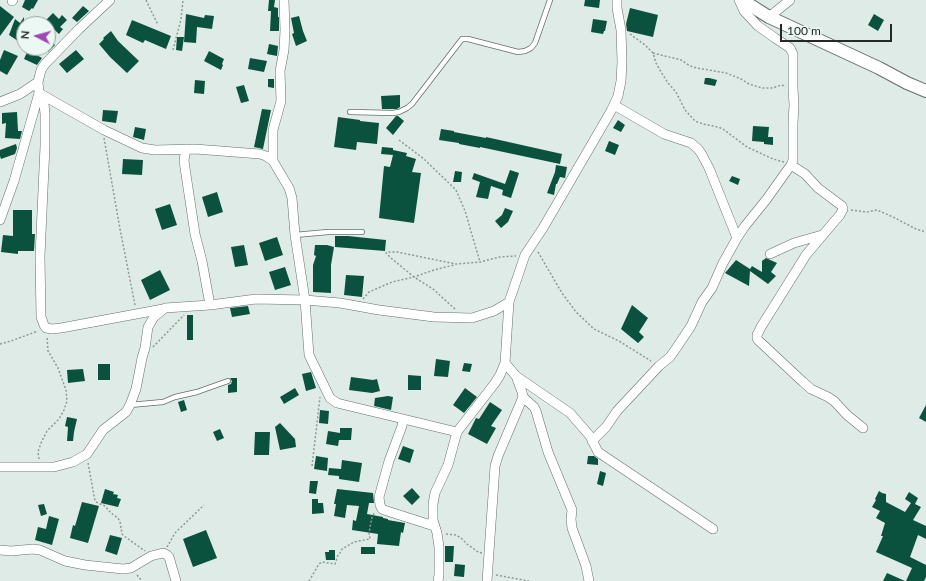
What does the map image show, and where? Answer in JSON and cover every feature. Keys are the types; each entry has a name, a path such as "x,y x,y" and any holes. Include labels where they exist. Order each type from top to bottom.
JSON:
{"main road":[{"path":"742,0 769,16 879,68 906,83 926,91"}],"street":[{"path":"110,0 45,64 38,82 39,93 44,104 45,114 40,256 41,317 46,328 52,329 80,325 165,308 191,307 256,299 305,300 340,303 434,317 466,318 472,318 494,311 509,302"},
{"path":"273,161 273,130 281,101 280,71 284,50 285,30 284,0"},
{"path":"438,581 439,554 436,529 433,520 433,504 435,493 448,465 457,432 495,383 505,363 509,302 525,255 543,228 618,96 621,81 621,30 617,0"},
{"path":"592,441 659,366 670,357 690,326 702,302 712,288 723,263 737,238 766,200 793,160 794,105 792,51 758,26 744,11 739,0"},
{"path":"769,16 790,0"},
{"path":"0,102 20,94 38,82"},
{"path":"39,93 104,130 142,148 155,150 195,149 260,154 273,161 289,188 293,206 295,235 305,300 309,354 321,382 330,398 337,403 457,432"},
{"path":"0,220 14,181 39,93"},
{"path":"614,105 664,134 691,143 698,149 709,168 737,238"},
{"path":"186,150 184,160 185,168 210,305"},
{"path":"791,165 805,174 818,188 842,206 843,209 806,255 758,333 757,338 811,389 834,401 847,415 863,428"},
{"path":"770,254 794,243 822,235"},
{"path":"0,467 54,467 73,462 86,454 103,430 126,412 130,405 136,389 148,327 154,317 165,308"},
{"path":"136,313 148,327"},
{"path":"505,363 516,376 570,413 590,436 598,452 714,529"},
{"path":"516,376 523,397 534,407 536,411 548,452 572,510 572,528 590,581"},
{"path":"488,578 495,466 523,397"},
{"path":"403,419 379,497 380,505 384,510 436,529"},
{"path":"0,550 40,550 65,561 85,565 123,569 131,568 151,556 163,553 169,557 176,581"}],"lane":[{"path":"350,112 393,113 407,108 412,104 462,39 468,39 518,52 531,48 536,43 550,0"},
{"path":"295,235 328,232 362,232"},
{"path":"130,405 163,402 228,381"}],"path":[{"path":"146,0 158,25"},
{"path":"173,50 181,19 183,0"},
{"path":"621,30 634,36 653,53 661,72 676,92 685,110 695,121 723,129 747,147 773,159 791,165"},
{"path":"653,53 681,60 690,66 697,68 726,73 749,84 762,88 781,86 793,88"},
{"path":"104,130 104,141 136,313"},
{"path":"399,140 424,159 456,190 465,211 480,262"},
{"path":"843,209 861,212 877,210 916,229 926,232"},
{"path":"533,243 562,292 576,312 594,329 618,341 659,366"},
{"path":"456,264 397,252 386,252 386,254 414,277 433,289 466,318"},
{"path":"359,298 364,299 369,292 392,282 456,264 480,262 500,256 525,255"},
{"path":"142,358 191,307"},
{"path":"0,344 27,336 46,328 48,351 58,368 67,394 67,401 59,419 47,430 41,443 38,452 40,467"},
{"path":"312,466 321,382"},
{"path":"86,454 96,501 105,506 118,518 122,534 151,556"},
{"path":"163,553 175,533 204,505"},
{"path":"309,581 319,564 322,562 335,564 342,548 354,542 370,538 369,533 372,517 380,505"},
{"path":"436,529 456,535 462,538 467,544 478,552 489,555"},
{"path":"488,578 495,574 529,581"}],"building":[{"path":"25,0 38,0 33,9 32,8 29,11 22,7"},
{"path":"269,0 275,0 274,7 278,8 279,31 270,31 271,11 268,11"},
{"path":"585,0 600,0 599,8 584,6"},
{"path":"0,6 14,17 0,36"},
{"path":"83,6 89,11 77,22 72,18"},
{"path":"630,8 658,15 653,37 627,31 626,24"},
{"path":"186,14 204,18 205,15 214,16 212,29 197,27 196,43 184,42"},
{"path":"874,14 884,20 878,31 868,25"},
{"path":"62,15 67,20 60,27 63,29 59,34 56,31 56,16 59,19"},
{"path":"299,16 307,41 296,46 292,34 294,33 291,18"},
{"path":"15,19 16,20 16,40 9,35"},
{"path":"593,19 607,21 603,34 591,32"},
{"path":"132,20 171,36 166,49 145,40 143,43 126,35"},
{"path":"111,31 118,41 139,61 127,73 99,44"},
{"path":"177,37 184,37 182,51 176,50"},
{"path":"269,44 278,46 277,56 267,54"},
{"path":"4,50 18,56 7,75 0,71 0,60"},
{"path":"76,50 84,59 67,73 59,64"},
{"path":"209,51 224,59 221,70 204,61"},
{"path":"25,56 38,56 42,58 37,65 24,59"},
{"path":"250,58 267,61 264,72 248,69"},
{"path":"705,78 717,80 715,86 704,84"},
{"path":"268,79 274,79 274,88 268,87"},
{"path":"195,80 205,81 204,94 194,93"},
{"path":"244,85 249,101 241,103 236,87"},
{"path":"400,95 400,107 397,109 382,109 381,96"},
{"path":"262,109 271,110 263,149 254,147"},
{"path":"103,110 118,111 116,123 102,121"},
{"path":"17,112 18,131 22,131 20,139 5,138 6,123 2,124 2,113"},
{"path":"396,116 404,121 393,135 386,128"},
{"path":"338,117 379,123 377,144 357,142 356,150 334,147"},
{"path":"618,120 625,125 621,132 613,128"},
{"path":"753,126 769,127 768,137 773,137 773,145 764,144 764,142 752,141"},
{"path":"135,127 146,129 144,140 133,137"},
{"path":"441,129 486,137 562,154 560,164 439,140"},
{"path":"609,141 619,145 615,155 605,151"},
{"path":"16,144 17,148 15,154 1,159 0,150"},
{"path":"382,147 393,148 393,150 407,153 406,156 416,159 412,172 421,173 414,223 379,218 384,166 390,167 393,155 381,154"},
{"path":"123,159 143,160 142,175 122,174"},
{"path":"556,165 567,167 565,178 560,177 556,184 554,195 547,193"},
{"path":"510,170 519,173 511,198 502,195 503,190 491,186 488,199 476,197 480,182 472,179 474,173 505,184"},
{"path":"455,171 462,172 461,182 453,182"},
{"path":"732,176 740,179 738,185 729,181"},
{"path":"217,192 223,212 208,217 202,197"},
{"path":"170,204 177,225 162,230 155,209"},
{"path":"505,208 513,211 508,222 501,228 495,221 502,215"},
{"path":"13,210 32,210 32,234 35,234 34,251 18,251 18,254 1,252 3,235 13,236"},
{"path":"335,236 386,240 385,251 335,247"},
{"path":"277,237 283,255 265,261 259,243"},
{"path":"244,245 248,265 235,267 231,247"},
{"path":"315,245 327,245 334,247 331,265 331,293 313,292 313,265 316,256 314,255"},
{"path":"766,258 777,263 771,272 776,276 768,284 750,271 749,286 725,273 736,260 750,269 752,266 762,272 762,261"},
{"path":"285,267 291,285 275,290 269,272"},
{"path":"160,270 170,290 150,300 141,280"},
{"path":"346,275 364,276 362,297 344,295"},
{"path":"632,305 648,318 639,332 644,337 638,343 621,329"},
{"path":"248,306 250,314 232,317 230,308"},
{"path":"187,315 193,315 193,340 187,340"},
{"path":"436,359 450,361 448,377 434,376"},
{"path":"464,363 472,364 470,372 462,371"},
{"path":"98,364 110,364 110,380 98,380"},
{"path":"83,369 85,381 68,383 67,370"},
{"path":"311,372 316,388 306,391 302,374"},
{"path":"408,375 421,376 421,390 408,390"},
{"path":"351,377 373,380 377,379 380,391 372,393 349,390"},
{"path":"230,378 237,378 237,392 228,393 228,385 231,384 232,381"},
{"path":"295,388 299,395 284,404 280,397"},
{"path":"465,388 477,397 464,413 453,405"},
{"path":"388,396 393,397 391,410 374,406 375,398"},
{"path":"184,400 187,410 181,412 178,402"},
{"path":"490,402 502,410 491,426 496,428 487,444 468,434 476,418 479,419"},
{"path":"926,405 926,422 919,418"},
{"path":"320,410 329,411 328,424 319,423"},
{"path":"67,417 77,419 73,441 67,441 68,427 65,426"},
{"path":"280,423 295,439 296,447 280,450 275,427"},
{"path":"340,428 352,428 351,440 339,440 338,446 326,444 328,431 340,433"},
{"path":"220,429 224,438 217,441 213,432"},
{"path":"255,432 270,432 269,455 254,455"},
{"path":"403,446 414,450 410,463 398,459"},
{"path":"316,456 328,458 327,471 314,469"},
{"path":"588,456 594,456 598,459 598,465 587,464"},
{"path":"342,460 362,463 359,482 339,479 339,476 328,475 329,468 341,469"},
{"path":"600,471 606,473 603,486 597,484"},
{"path":"310,481 318,481 316,494 309,493"},
{"path":"412,488 420,497 412,505 403,496"},
{"path":"105,489 114,492 113,494 118,495 117,498 121,499 118,507 101,503"},
{"path":"337,489 373,493 374,503 369,503 367,514 405,523 403,533 401,532 399,546 377,544 378,534 352,530 353,520 356,521 359,506 347,505 345,518 334,516 336,504 334,504"},
{"path":"879,491 886,494 886,502 905,512 911,503 905,499 909,492 918,498 915,504 921,507 913,520 926,526 926,539 918,535 910,557 926,565 926,577 924,581 906,581 912,568 876,552 883,536 881,536 885,523 876,518 880,511 872,507"},
{"path":"312,499 318,499 318,503 323,503 324,513 312,514"},
{"path":"82,502 99,506 88,543 70,538 73,525 75,526"},
{"path":"44,504 47,514 41,516 38,505"},
{"path":"49,516 59,519 52,545 35,540 38,527 46,529"},
{"path":"206,530 217,558 193,567 183,539"},
{"path":"110,535 122,538 117,555 105,551"},
{"path":"445,546 454,546 453,562 445,562"},
{"path":"361,547 375,547 375,554 361,554"},
{"path":"329,550 335,550 335,560 326,560 325,552 329,552"},
{"path":"455,564 465,565 464,577 454,576"},
{"path":"887,573 905,581 883,581"}]}
